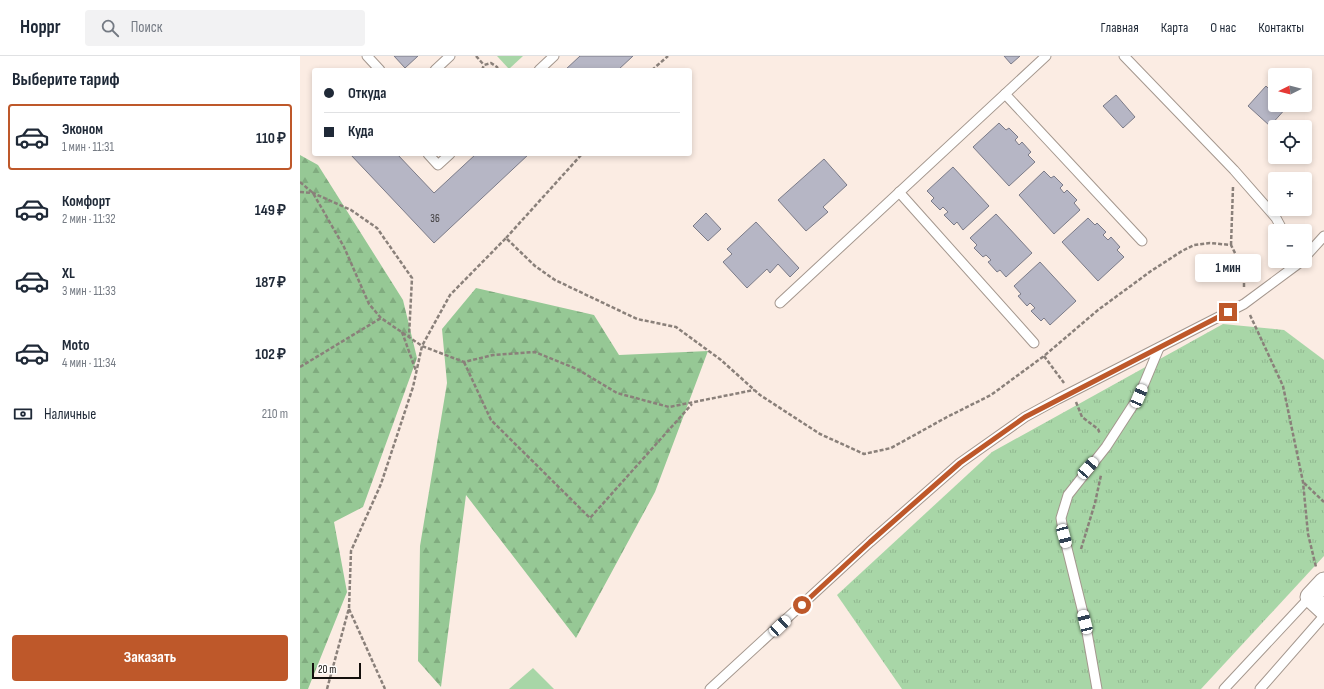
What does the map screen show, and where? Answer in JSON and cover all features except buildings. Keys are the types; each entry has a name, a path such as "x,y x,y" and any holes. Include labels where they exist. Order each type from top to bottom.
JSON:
{"street":[{"path":"1318,588 1324,610"}],"lane":[{"path":"367,56 378,68"},
{"path":"437,68 450,56"},
{"path":"541,68 554,56"},
{"path":"780,303 1046,56"},
{"path":"1124,56 1234,170 1276,218 1279,224"},
{"path":"1005,94 1142,241"},
{"path":"430,156 438,165 448,156"},
{"path":"899,192 1034,343"},
{"path":"1312,249 1324,236"},
{"path":"710,689 870,542 960,463 1025,417 1244,304 1291,268"},
{"path":"1097,689 1085,622 1061,518 1068,495 1106,447 1139,396 1159,348"},
{"path":"1224,689 1318,588"},
{"path":"1260,689 1324,616"}],"path":[{"path":"476,56 484,65"},
{"path":"654,68 668,56"},
{"path":"484,65 491,63 497,68"},
{"path":"327,689 348,608 351,551 381,484 413,387 422,346 450,295 506,238 580,156"},
{"path":"1234,170 1232,245 1244,271 1244,304 1284,386 1304,482 1308,534 1318,588"},
{"path":"300,182 313,193 351,210 377,228 412,278 409,337"},
{"path":"300,192 313,193"},
{"path":"313,193 344,247 369,304 381,318 422,346 464,362 493,355 535,352 577,369 617,393 669,407 692,404 754,390"},
{"path":"506,238 535,266 555,280 636,319 676,327 721,360 754,390 820,434 864,454 892,448 946,417 991,395 1044,356 1098,310 1151,271 1182,251 1194,245 1210,243 1232,245"},
{"path":"300,367 381,318"},
{"path":"402,332 416,372"},
{"path":"464,362 491,420 590,518 692,404"},
{"path":"1074,574 1095,503 1106,447"},
{"path":"1304,482 1324,502"},
{"path":"348,608 385,689"}],"green space":[{"path":"497,56 523,56 510,68 508,68"},
{"path":"300,155 318,165 403,300 417,358 363,507 334,522 347,592 308,689 300,689"},
{"path":"476,288 594,315 619,355 708,351 655,492 576,638 466,495 441,687 418,661 420,546 447,383 442,329"},
{"path":"1223,324 1284,330 1324,360 1324,556 1201,689 902,689 837,595 992,452"},
{"path":"533,668 554,689 509,689"}],"route":[{"path":"802,605 870,542 960,463 1025,417 1228,312"}]}
